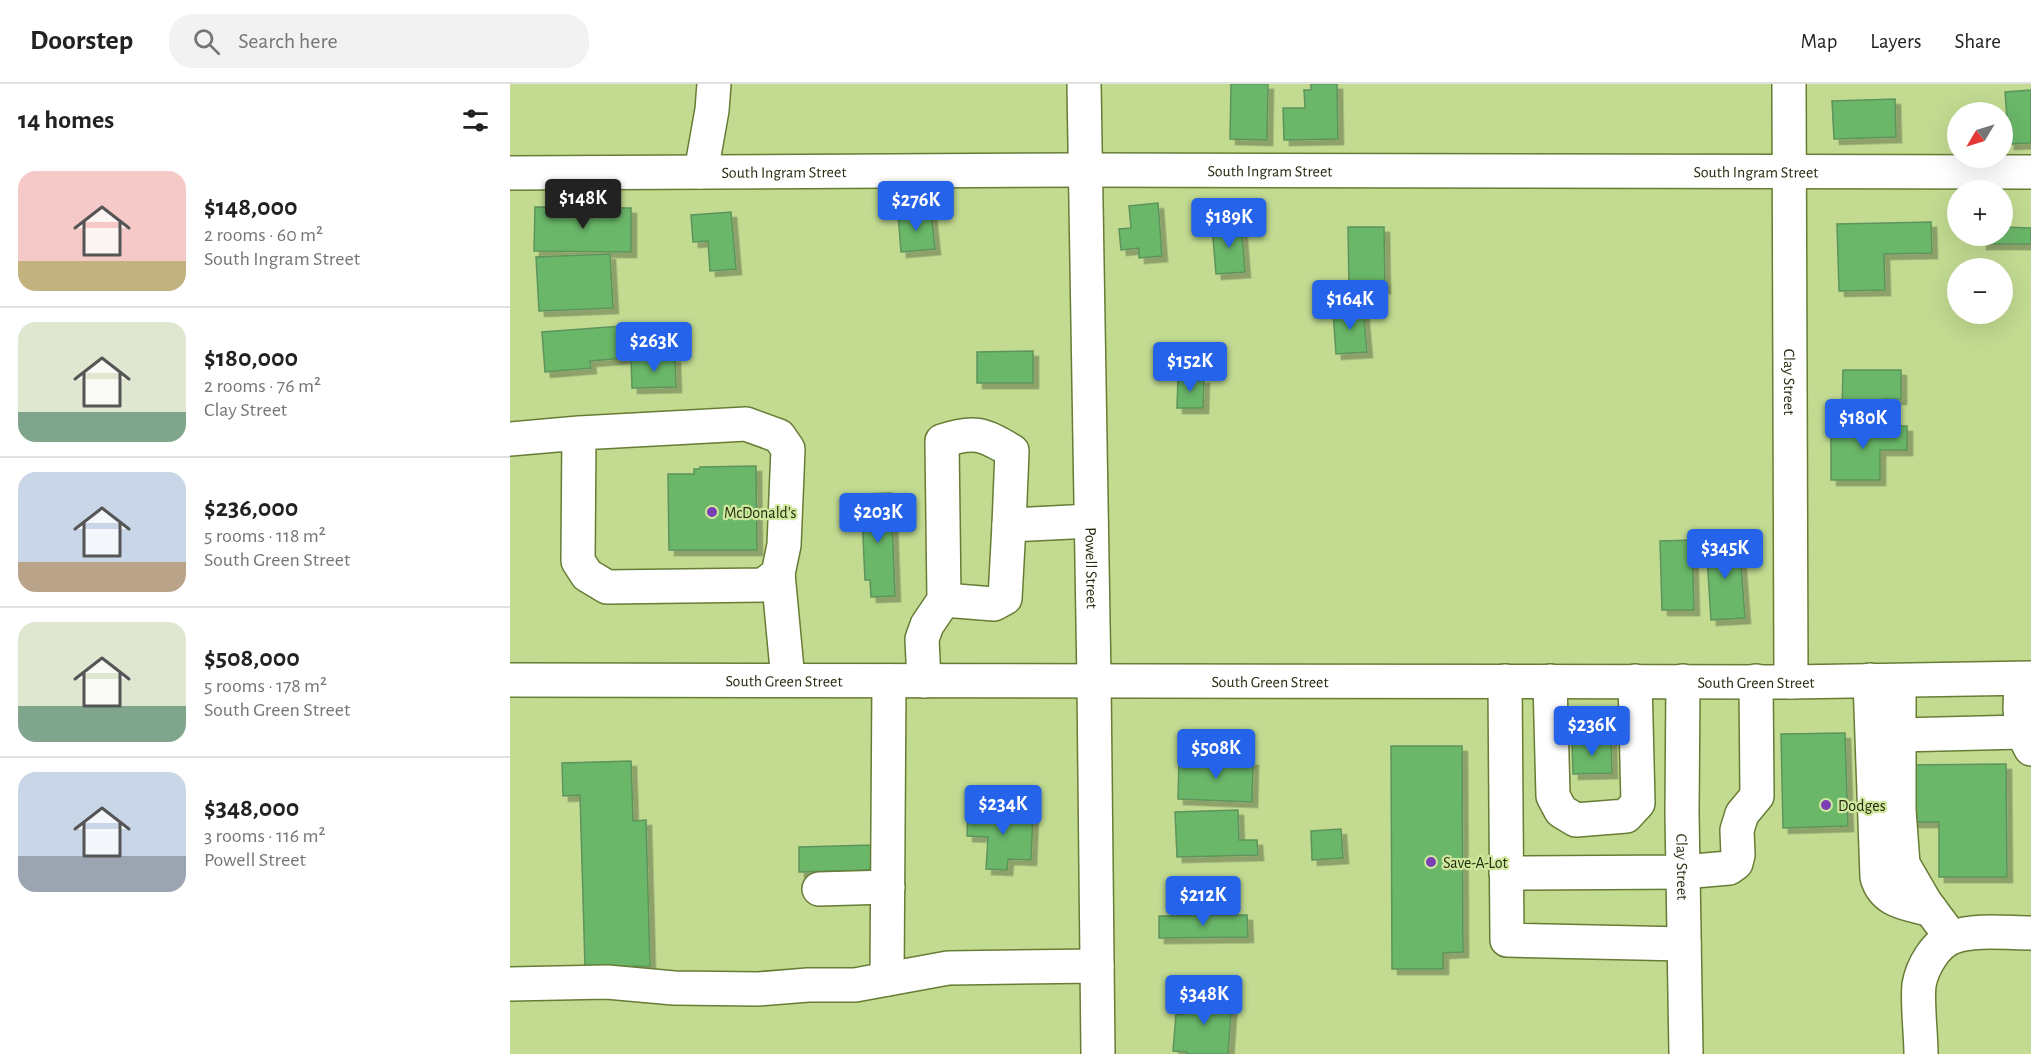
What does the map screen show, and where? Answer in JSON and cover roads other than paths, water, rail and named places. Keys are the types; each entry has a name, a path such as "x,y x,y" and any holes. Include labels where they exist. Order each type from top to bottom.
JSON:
{"street":[{"path":"701,172 712,110 714,84"},
{"name":"Powell Street","path":"1084,84 1098,1054"},
{"name":"Clay Street","path":"1789,84 1791,682"},
{"name":"South Ingram Street","path":"510,173 1085,170 2031,172"},
{"path":"510,439 746,424 779,436 788,449 784,545 778,574 788,681"},
{"path":"579,433 578,561 587,575 607,586 618,586 763,585 778,574"},
{"path":"924,681 922,639 927,625 944,600 942,441 964,434 987,436 1012,451 1005,598 993,604 944,600"},
{"path":"1009,525 1091,521"},
{"path":"1899,735 2027,741 2020,708 2026,678"},
{"name":"South Green Street","path":"510,680 1791,682 2026,678"},
{"path":"887,979 889,681"},
{"path":"1504,681 1507,940 1684,944"},
{"path":"1550,681 1553,796 1561,811 1576,820 1682,813"},
{"path":"1626,816 1638,803 1635,681"},
{"name":"Clay Street","path":"1683,681 1682,813 1686,1054"},
{"path":"1506,873 1683,872 1728,868 1736,862 1737,830 1742,814 1757,796 1756,681"},
{"path":"1885,681 1899,735 1899,810 1903,864 1931,910 1951,937"},
{"path":"1885,681 1877,877 1880,889 1888,897 1931,910"},
{"path":"819,888 888,887"},
{"path":"1921,1054 1919,985 1926,964 1939,947 1951,937 1970,933 2031,933"},
{"path":"510,984 607,982 674,988 758,989 808,985 855,985 948,968 1097,966"}],"place":[{"name":"McDonald's","path":"712,512"},
{"name":"Dodges","path":"1826,805"},
{"name":"Save-A-Lot","path":"1431,862"}]}
